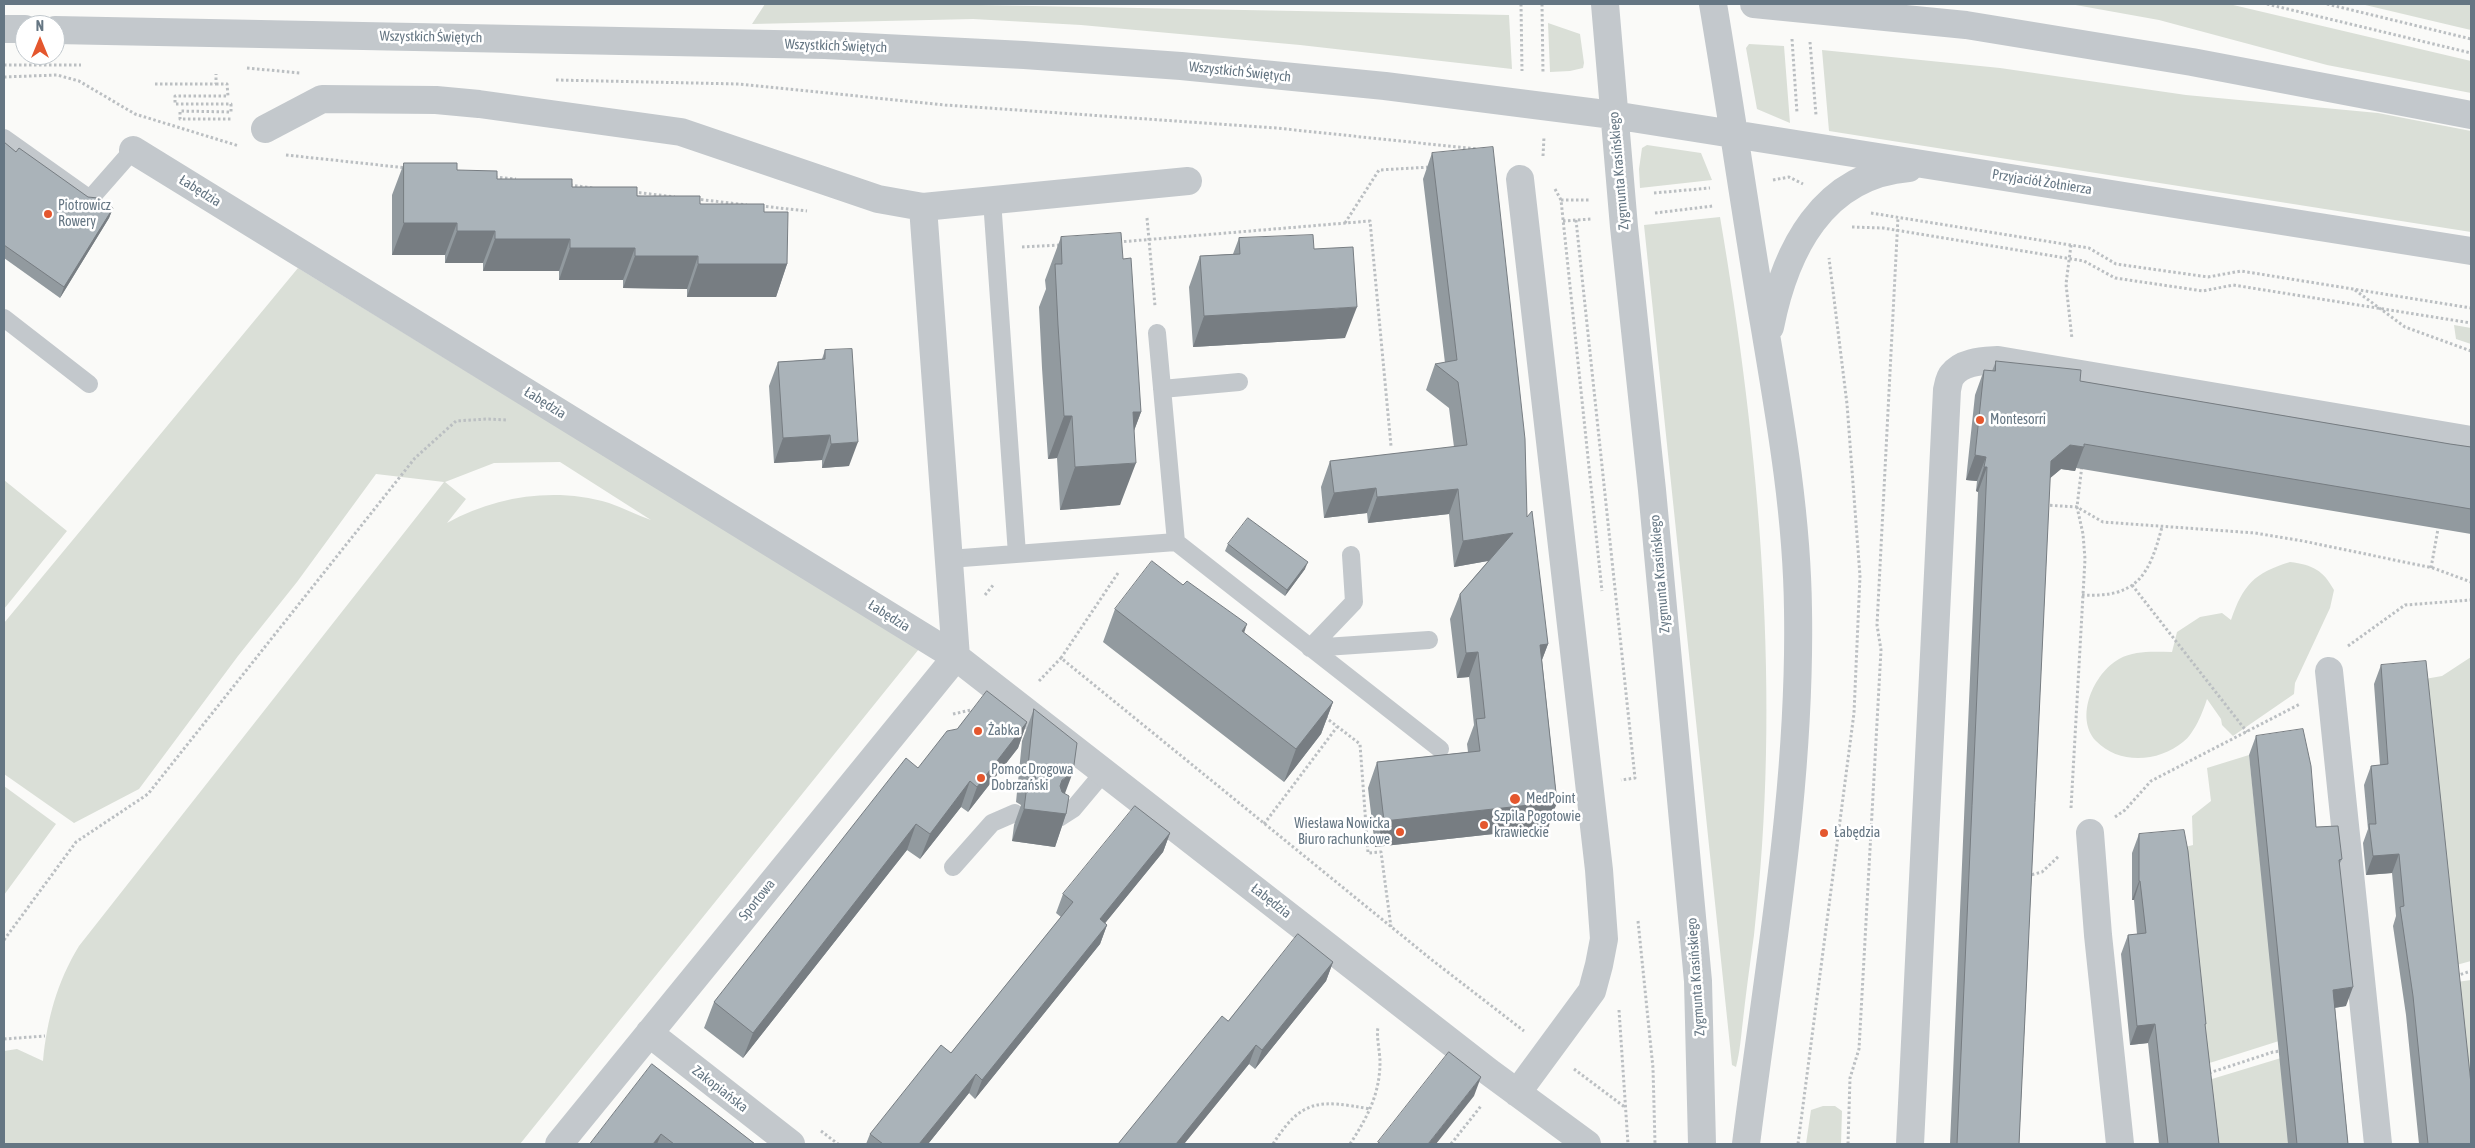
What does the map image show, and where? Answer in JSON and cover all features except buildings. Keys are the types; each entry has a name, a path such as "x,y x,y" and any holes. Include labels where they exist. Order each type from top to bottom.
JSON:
{"street":[{"name":"Zygmunta Krasińskiego","path":"1605,4 1622,206 1652,490 1698,981 1702,1144"},
{"path":"1713,4 1768,341 1791,505 1798,607 1796,735 1786,850 1746,1144"},
{"path":"1754,4 1798,7 1966,26 2101,47 2373,95 2471,115"},
{"name":"Wszystkich Świętych","path":"65,30 816,45 1024,55 1181,66 1385,86 1614,115"},
{"path":"256,139 322,99 436,100 479,104 680,132 878,198 923,207 1188,181"},
{"name":"Przyjaciół Żołnierza","path":"1614,115 2471,251"},
{"name":"Łabędzia","path":"133,150 956,657 1517,1093 1587,1144"},
{"path":"1768,341 1777,298 1786,269 1801,236 1830,200 1870,176 1894,169 1946,167"},
{"path":"1517,1093 1592,991 1604,939 1603,911 1590,783 1520,179"},
{"path":"923,207 956,657"},
{"path":"1910,1144 1947,390 1952,375 1964,366 1980,361 1998,360 2471,440"},
{"name":"Sportowa","path":"559,1144 956,657"},
{"path":"2329,671 2378,1144"},
{"path":"2081,824 2098,935 2120,1144"},
{"name":"Zakopiańska","path":"649,1034 791,1144"},
{"path":"1732,1144 1745,1120 1753,1087"}],"lane":[{"path":"4,138 90,198 133,150"},
{"path":"992,200 1017,554"},
{"path":"4,318 89,384"},
{"path":"1157,333 1176,542"},
{"path":"1162,389 1239,382"},
{"path":"949,559 1176,542 1440,750"},
{"path":"1310,648 1354,602 1351,555"},
{"path":"1310,648 1429,640"},
{"path":"1059,818 1074,809 1104,772"},
{"path":"953,867 992,823 1015,813"}],"path":[{"path":"2267,4 2471,52"},
{"path":"2327,4 2471,39"},
{"path":"1563,221 1576,220 1622,206 1745,193 1789,177 1805,145 1817,129 1798,7"},
{"path":"1798,7 1798,126 1805,145 1808,179 1799,192"},
{"path":"4,65 90,65"},
{"path":"241,68 301,73"},
{"path":"216,74 216,84"},
{"path":"4,77 57,75 78,81 135,114 256,139"},
{"path":"549,80 739,84 945,105 1276,128 1485,150"},
{"path":"155,84 227,84 228,96 175,96 175,104 231,104 231,112 180,111 180,119 230,119"},
{"path":"277,154 416,169"},
{"path":"1345,223 1379,170 1437,167"},
{"path":"486,176 525,180"},
{"path":"1789,177 1841,208 2089,248 2116,264 2208,277 2241,271 2471,308"},
{"path":"565,184 595,188"},
{"path":"1144,185 1157,333"},
{"path":"624,191 683,197"},
{"path":"1561,200 1622,206 1745,193"},
{"path":"693,198 810,211"},
{"path":"1848,1144 1850,1078 1859,1049 1880,670 1881,650 1877,625 1898,217"},
{"path":"1576,220 1634,778 1590,783"},
{"path":"1116,242 1370,221 1392,446"},
{"path":"1847,227 1897,231 2069,258 2084,261 2115,278 2202,291 2233,285 2471,323"},
{"path":"1024,247 1061,245"},
{"path":"2071,246 2066,284 2072,325 2074,373"},
{"path":"1798,1144 1854,712 1860,576 1847,404 1829,256"},
{"path":"2354,290 2405,327 2471,351"},
{"path":"4,940 76,842 148,794 415,458 456,421 486,419 520,421 546,404"},
{"path":"2023,876 2042,872 2070,846 2081,824 2082,595 2084,559 2083,534 2077,507 2083,463"},
{"path":"2041,505 2077,507 2103,522 2255,533 2303,541 2431,568 2471,582"},
{"path":"2082,595 2106,596 2132,585 2150,565 2162,527"},
{"path":"2431,568 2438,529"},
{"path":"1033,687 1061,658 1119,572 1109,573"},
{"path":"984,600 987,590 1001,578"},
{"path":"2132,585 2247,732"},
{"path":"2081,824 2125,810 2151,781 2297,708 2329,671 2342,650 2405,604 2471,600"},
{"path":"1061,658 1391,927 1548,1050 1626,1108"},
{"path":"946,720 953,713 981,709"},
{"path":"1322,714 1360,744 1368,853 1381,852 1391,927"},
{"path":"1264,824 1337,727"},
{"path":"2448,977 2471,971"},
{"path":"1597,973 1617,991 1628,1144"},
{"path":"1350,1144 1366,1120 1376,1094 1380,1073 1380,1041 1377,1033 1380,1023"},
{"path":"4,1039 45,1036"},
{"path":"2206,1074 2273,1052 2288,1050"},
{"path":"1452,1144 1487,1098"},
{"path":"1273,1144 1293,1117 1307,1107 1326,1103 1370,1108"}],"shaded area":[{"path":"765,4 927,4 1509,15 1512,69 1300,45 1081,25 973,19 752,24"},
{"path":"2070,4 2229,4 2471,61 2471,93 2327,65 2159,20"},
{"path":"2361,4 2471,4 2471,30 2458,27"},
{"path":"1548,23 1580,34 1583,68 1550,72"},
{"path":"1749,44 1784,46 1790,123 1757,109 1746,48"},
{"path":"1822,50 2000,68 2186,95 2378,113 2471,131 2471,232 1829,131"},
{"path":"1647,145 1701,153 1712,180 1640,188 1639,169 1642,148"},
{"path":"1720,217 1734,305 1756,485 1766,665 1766,756 1762,846 1754,935 1736,1067 1732,1065 1644,225"},
{"path":"298,268 919,649 520,1144 4,1144 4,1051 17,1049 43,1061 47,1030 54,1001 65,973 79,946 444,482 376,474 297,582 238,656 139,789 74,823 4,774 4,623","holes":["560,462 651,520 609,503 589,498 547,495 526,497 485,506 447,523 466,499 445,482 494,463"]},
{"path":"2454,325 2471,328 2471,344 2456,339"},
{"path":"4,480 67,531 4,609"},
{"path":"2290,562 2317,570 2326,578 2334,590 2330,608 2295,683 2294,694 2233,736 2222,725 2221,719 2207,699 2191,734 2173,749 2151,757 2127,757 2116,754 2105,749 2096,741 2090,731 2087,720 2087,708 2095,685 2110,666 2119,659 2132,654 2172,652 2177,632 2200,617 2222,613 2231,620 2240,598 2252,582 2267,571"},
{"path":"2471,657 2471,961 2449,967 2419,680 2442,676"},
{"path":"2249,755 2279,1041 2200,1066 2177,849 2193,845 2192,816 2211,801 2207,768"},
{"path":"4,786 56,824 4,895"},
{"path":"2471,980 2471,1144 2450,983"},
{"path":"2281,1058 2289,1144 2208,1144 2202,1082"},
{"path":"1823,1106 1835,1106 1842,1111 1841,1144 1806,1144 1811,1110"}],"place":[{"name":"Piotrowicz Rowery","path":"48,214"},
{"name":"Montesorri","path":"1980,420"},
{"name":"Żabka","path":"978,731"},
{"name":"Pomoc Drogowa Dobrzański","path":"981,778"},
{"name":"MedPoint","path":"1515,799"},
{"name":"Szpila Pogotowie krawieckie","path":"1484,825"},
{"name":"Wiesława Nowicka Biuro rachunkowe","path":"1400,832"},
{"name":"Łabędzia","path":"1824,833"}]}
